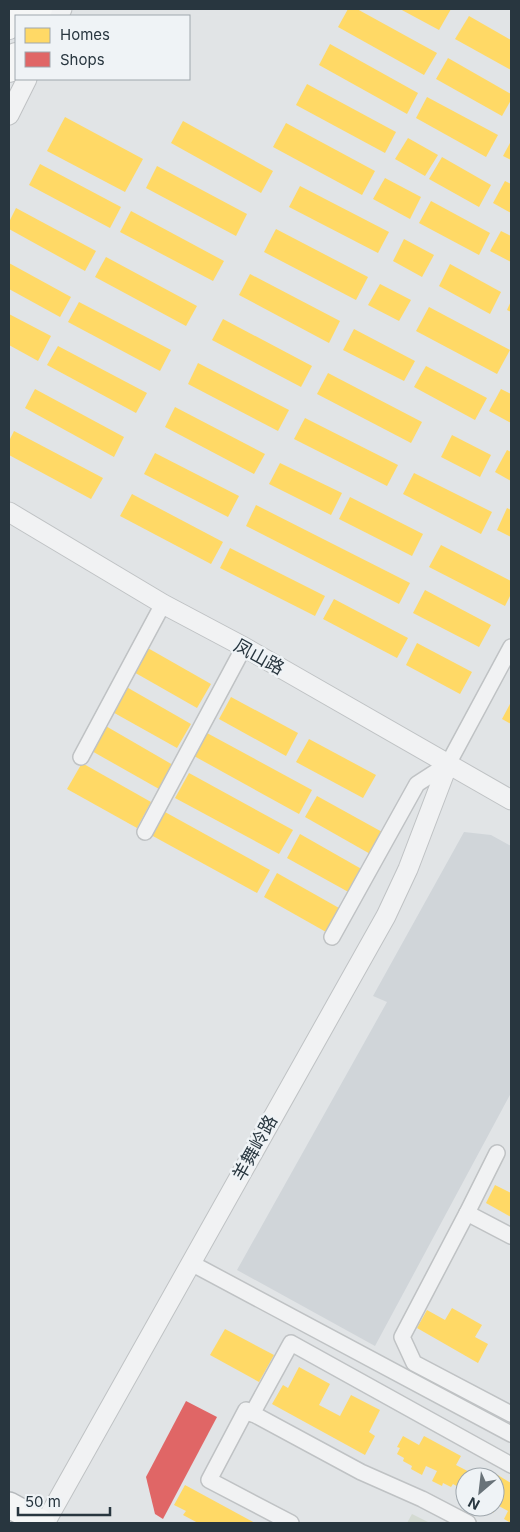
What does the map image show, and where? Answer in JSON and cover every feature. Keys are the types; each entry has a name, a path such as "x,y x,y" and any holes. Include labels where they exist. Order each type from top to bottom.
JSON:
{"highway":[{"path":"9,1506 43,1523"}],"main road":[{"path":"9,27 18,9"},
{"path":"9,70 15,57"}],"street":[{"path":"9,115 26,80"},
{"name":"凤山路","path":"9,512 163,604 244,647 511,800"},
{"path":"81,757 163,604"},
{"path":"332,937 417,784 448,764 511,646"},
{"path":"145,832 244,647"},
{"name":"羊舞岭路","path":"43,1523 386,916 408,869 448,764"},
{"path":"497,1153 402,1337 414,1363 511,1414"},
{"path":"467,1213 511,1236"},
{"path":"191,1263 511,1434"},
{"path":"252,1414 291,1343 511,1465"},
{"path":"291,1523 209,1480 246,1410 361,1472 422,1499 468,1523"}],"shaded area":[{"path":"464,832 491,835 511,846 511,1093 375,1346 237,1270 387,1002 373,996"},
{"path":"412,1514 430,1523 407,1523"}],"building: Homes":[{"path":"348,9 357,9 437,53 424,75 338,27"},
{"path":"400,9 451,9 439,30"},
{"path":"469,16 511,40 511,70 455,39"},
{"path":"330,44 418,93 407,114 319,65"},
{"path":"448,58 511,94 511,100 502,116 436,79"},
{"path":"307,84 396,132 385,153 296,105"},
{"path":"427,97 498,135 486,157 416,118"},
{"path":"65,117 143,159 125,192 47,151"},
{"path":"183,121 273,171 261,193 171,143"},
{"path":"286,123 375,171 362,195 273,147"},
{"path":"408,138 438,155 425,176 395,159"},
{"path":"511,141 511,160 503,156"},
{"path":"442,157 491,185 479,207 429,179"},
{"path":"40,164 121,207 110,228 29,185"},
{"path":"157,166 247,214 236,236 146,188"},
{"path":"385,178 421,197 410,219 373,199"},
{"path":"505,181 511,184 511,213 493,203"},
{"path":"300,186 389,232 378,253 289,207"},
{"path":"431,201 490,233 479,255 419,223"},
{"path":"16,208 96,251 85,271 9,229 9,222"},
{"path":"131,211 224,261 213,281 120,232"},
{"path":"276,229 368,277 356,300 264,252"},
{"path":"501,231 511,236 511,262 490,251"},
{"path":"404,239 434,255 422,277 393,261"},
{"path":"106,257 197,306 186,326 95,277"},
{"path":"9,263 71,297 60,317 9,289"},
{"path":"450,264 501,292 490,314 439,286"},
{"path":"250,274 340,321 329,343 239,295"},
{"path":"380,284 411,300 399,321 368,305"},
{"path":"511,301 511,312 507,310"},
{"path":"79,302 171,350 160,371 68,322"},
{"path":"429,307 510,350 497,374 416,331"},
{"path":"9,314 51,336 38,361 9,345"},
{"path":"223,319 312,366 301,387 212,340"},
{"path":"354,329 415,361 404,381 343,350"},
{"path":"58,346 147,393 136,413 47,365"},
{"path":"198,363 289,410 278,431 188,384"},
{"path":"426,366 487,398 475,420 414,387"},
{"path":"328,373 422,422 411,443 317,394"},
{"path":"35,389 124,437 114,457 25,408"},
{"path":"501,389 511,394 511,423 489,411"},
{"path":"175,407 265,454 254,474 165,427"},
{"path":"305,418 398,465 387,486 294,439"},
{"path":"14,431 103,478 91,499 9,455 9,441"},
{"path":"452,435 491,455 480,477 441,457"},
{"path":"507,450 511,452 511,481 495,472"},
{"path":"155,453 239,496 228,517 144,474"},
{"path":"280,463 342,493 331,515 269,484"},
{"path":"414,473 492,512 481,534 403,494"},
{"path":"132,494 223,542 211,564 120,516"},
{"path":"350,497 423,534 412,556 339,519"},
{"path":"256,505 410,583 399,604 246,526"},
{"path":"507,508 511,510 511,537 497,530"},
{"path":"441,545 511,581 511,594 505,606 429,567"},
{"path":"230,548 325,596 315,616 220,568"},
{"path":"425,590 491,625 479,647 413,613"},
{"path":"334,599 408,638 397,658 323,619"},
{"path":"417,643 472,672 460,694 406,665"},
{"path":"146,647 211,684 197,708 132,671"},
{"path":"123,685 191,724 177,748 109,710"},
{"path":"231,697 298,733 286,756 219,719"},
{"path":"511,702 511,724 502,719"},
{"path":"104,725 173,765 159,789 90,750"},
{"path":"207,733 312,790 299,814 194,756"},
{"path":"309,739 376,775 363,798 296,762"},
{"path":"82,763 151,802 137,828 67,789"},
{"path":"189,773 293,830 279,854 175,798"},
{"path":"317,796 384,833 372,855 305,817"},
{"path":"165,812 270,870 257,893 151,835"},
{"path":"300,834 365,871 352,894 287,858"},
{"path":"277,873 339,908 326,932 264,897"},
{"path":"495,1185 511,1193 511,1217 486,1203"},
{"path":"452,1308 482,1325 475,1337 488,1344 478,1363 417,1328 427,1310 445,1320"},
{"path":"225,1329 274,1355 259,1382 210,1355"},
{"path":"299,1367 330,1384 319,1405 340,1416 351,1395 380,1410 369,1432 375,1436 365,1455 272,1404 283,1385 288,1388"},
{"path":"403,1436 419,1445 424,1436 461,1456 456,1465 460,1467 455,1467 455,1485 453,1484 451,1487 443,1483 442,1486 432,1481 437,1471 426,1466 422,1475 411,1469 412,1466 403,1461 404,1458 397,1454 400,1448 397,1447"},
{"path":"505,1479 511,1483 511,1523 504,1519 508,1511 505,1509"},
{"path":"185,1485 255,1523 198,1523 183,1515 186,1511 174,1505"}],"building: Shops":[{"path":"186,1401 217,1417 163,1519 155,1514 146,1477"}]}
